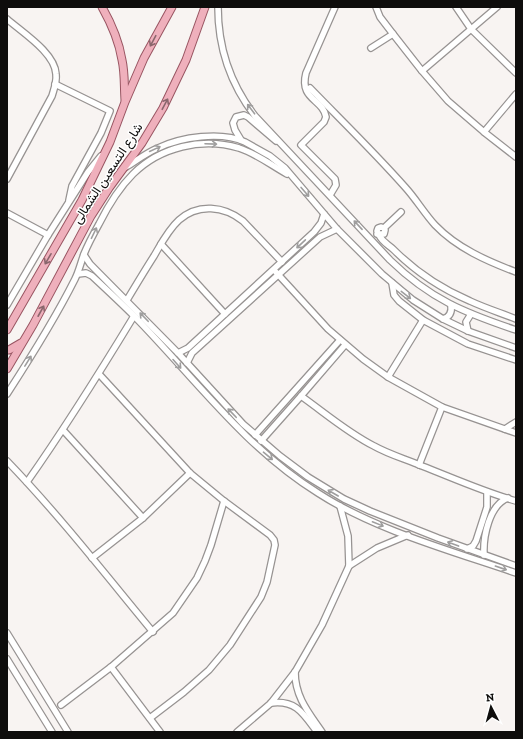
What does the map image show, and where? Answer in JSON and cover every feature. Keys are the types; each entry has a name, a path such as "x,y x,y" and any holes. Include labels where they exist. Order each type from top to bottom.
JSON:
{"main road":[{"path":"102,7 108,17 120,48 123,61 125,102"},
{"name":"شارع التسعين الشمالى","path":"7,330 75,212 106,152 144,58 172,7"},
{"name":"شارع التسعين الشمالى","path":"7,369 23,343 91,216 142,143 164,108 186,60 205,7"},
{"path":"7,350 23,343"}],"street":[{"path":"218,7 223,49 234,83 249,108 282,144 398,268 422,287 451,305 471,314 516,330"},
{"path":"330,195 336,185 335,179 301,145 324,122 326,117 325,112 305,89 304,82 335,7"},
{"path":"376,7 380,17 393,34 448,101 516,157"},
{"path":"456,7 471,28 516,73"},
{"path":"422,71 497,7"},
{"path":"7,19 48,55 54,64 56,75 56,84 52,96 7,179"},
{"path":"371,48 393,34"},
{"path":"56,84 110,111 97,141 72,186 68,204"},
{"path":"310,88 406,187 441,231 475,255 516,272"},
{"path":"484,132 516,94"},
{"path":"241,140 233,123 236,117 244,115 271,138 282,144"},
{"path":"122,170 149,152 178,141 209,136 241,140 270,156 285,168 337,229 392,283 418,304 443,319 468,331 516,348"},
{"path":"7,394 78,274 84,255 99,223 122,187 139,168 153,158 166,152 194,144 212,144 230,146 255,155 292,176"},
{"path":"7,305 48,235 88,172 106,152"},
{"path":"127,300 171,229 183,217 205,208 216,208 226,211 243,221 282,262"},
{"path":"372,240 401,212"},
{"path":"7,213 48,235"},
{"path":"178,353 188,348 319,228 324,214"},
{"path":"187,363 192,353 320,237 337,229"},
{"path":"381,232 384,243 389,245 412,266 429,278 470,302 516,319"},
{"path":"161,244 225,314"},
{"path":"84,255 90,264 178,353 230,411 255,436 308,477 344,499 370,511 467,549 516,566"},
{"path":"274,270 311,312 345,345 388,377 442,407 516,433"},
{"path":"78,274 86,273 92,276 134,316 225,416 261,450 303,484 361,517 408,536 516,573"},
{"path":"422,287 429,278"},
{"path":"392,283 393,291 399,301 423,320 468,344 516,360"},
{"path":"443,319 448,317 451,313 451,305"},
{"path":"468,331 466,322 471,314"},
{"path":"27,482 64,430 134,316"},
{"path":"388,377 423,320"},
{"path":"255,436 340,340"},
{"path":"261,441 345,345"},
{"path":"99,374 190,473 224,501 270,535 274,540 274,549 267,582 255,607 230,645 209,670 184,692 150,718"},
{"path":"301,396 356,436 373,446 487,492 516,500"},
{"path":"419,465 442,407"},
{"path":"505,429 516,422"},
{"path":"64,430 143,518"},
{"path":"7,461 27,482 92,558 153,632"},
{"path":"92,558 143,518 190,473"},
{"path":"303,484 308,477"},
{"path":"467,549 473,546 476,541 487,506 487,492"},
{"path":"484,555 486,533 493,511 498,504 508,498"},
{"path":"61,705 111,667 172,614 197,578 211,545 224,501"},
{"path":"237,732 271,703 296,672 322,625 349,566 348,536 340,506"},
{"path":"349,566 377,548 408,536"},
{"path":"435,545 438,538"},
{"path":"7,633 68,732"},
{"path":"7,658 52,732"},
{"path":"111,667 160,732"},
{"path":"296,672 299,696 306,713 317,732"},
{"path":"271,703 289,704 306,713 322,732"}]}
